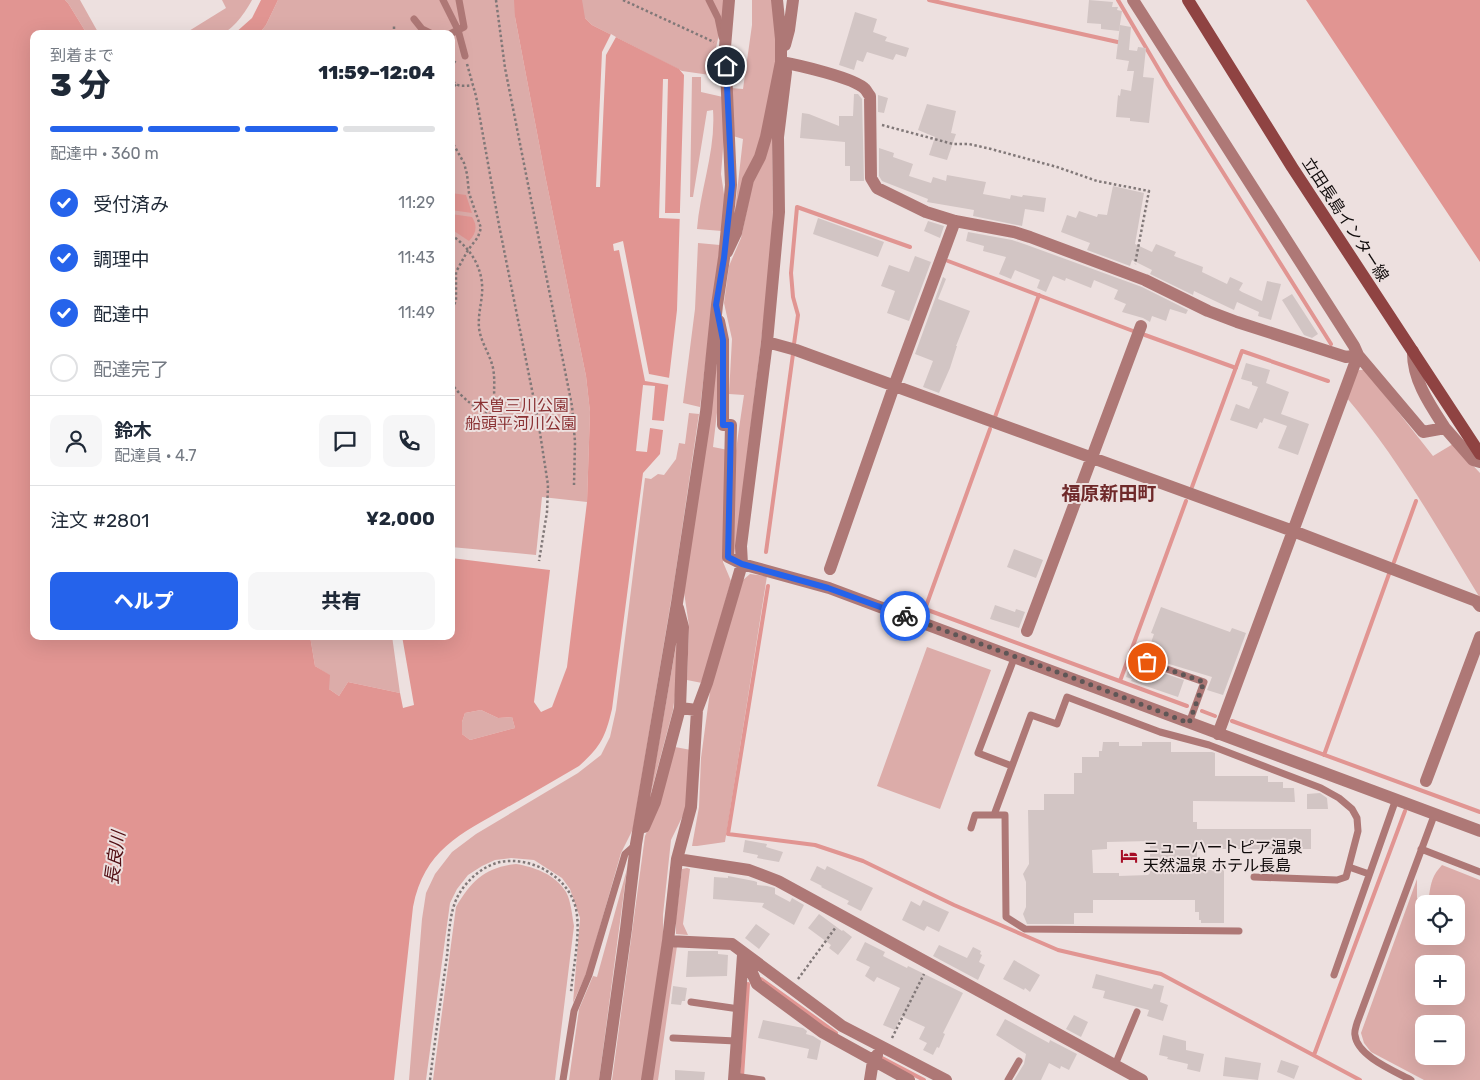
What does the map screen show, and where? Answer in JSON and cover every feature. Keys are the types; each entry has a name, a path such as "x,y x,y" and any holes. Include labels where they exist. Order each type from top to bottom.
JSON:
{"main road":[{"name":"立田長島インター線","path":"1188,0 1292,167 1480,454"}],"street":[{"path":"605,1080 636,844 706,412 716,305 724,258 732,185 724,47 729,0"},
{"path":"647,1080 668,941 677,859 691,807 697,710 707,683 742,564 741,546 767,342 779,212 778,137 786,72 781,62 781,38 777,0"},
{"path":"724,258 736,233 748,180 760,157 764,144 789,30 793,0"},
{"path":"1133,0 1358,355 1422,432 1445,428"},
{"path":"781,62 803,66 865,88 870,96 871,178 877,188 926,212 955,221 1014,232 1133,275 1238,322 1346,357 1358,355"},
{"path":"830,569 894,386 955,221"},
{"path":"716,305 723,340 723,425 731,425 728,557 742,564 828,588 1480,831"},
{"path":"1027,631 1141,326"},
{"path":"767,342 796,350 1293,531 1476,601 1480,606"},
{"path":"1413,351 1413,364 1429,403 1445,428 1473,460 1480,462"},
{"path":"1218,734 1358,355"},
{"path":"636,844 655,802 680,708 683,627 676,603"},
{"path":"1426,781 1480,637"},
{"path":"680,708 697,710"},
{"path":"677,859 749,870 778,881 1142,1080"},
{"path":"668,941 732,944 842,1026 946,1080"},
{"path":"735,1078 743,953"},
{"path":"743,953 757,984 822,1032 909,1080"},
{"path":"870,1080 874,1061 884,1048"}],"lane":[{"path":"443,0 458,30 465,56"},
{"path":"455,32 464,27 459,0"},
{"path":"709,0 718,18 724,47"},
{"path":"414,19 424,30"},
{"path":"1012,766 978,753 1014,656"},
{"path":"1147,662 1204,682 1189,723"},
{"path":"994,815 1031,715 1056,724 1067,697 1160,732 1209,745 1321,788 1352,809 1358,818 1358,832 1346,877 1337,880 1254,877"},
{"path":"1334,975 1396,799"},
{"path":"1411,1080 1367,1055 1359,1047 1355,1035 1356,1023 1435,813"},
{"path":"971,828 975,815 1005,815 1006,917 1025,929 1240,931"},
{"path":"563,1080 574,1011 589,975 626,854 636,844"},
{"path":"1421,849 1480,872"},
{"path":"1348,868 1369,874"},
{"path":"691,1002 739,1009"},
{"path":"1115,1065 1137,1012"},
{"path":"673,1038 736,1041"},
{"path":"1008,1080 1019,1061"},
{"path":"735,1078 762,1080"}],"path":[{"path":"496,0 505,68 572,406 575,442 574,485"},
{"path":"623,0 724,47"},
{"path":"394,25 394,30"},
{"path":"465,56 473,85 538,420 548,485 547,512 539,561"},
{"path":"456,84 458,86 473,85"},
{"path":"870,114 883,127 953,144 968,144 991,149 1057,167 1097,181 1149,191 1133,275"},
{"path":"455,147 464,163 469,193 481,228 478,237 468,250 456,272 455,303"},
{"path":"455,239 475,259 482,280 479,328 493,368 494,398 502,417"},
{"path":"455,388 475,408 493,416 538,420"},
{"path":"430,1080 454,904 470,878 483,870 500,862 531,864 557,877 568,890 576,908 578,926 570,997"},
{"path":"791,988 843,916"},
{"path":"884,1048 929,964"}],"green space":[{"path":"65,0 80,0 97,30 85,30"},
{"path":"222,0 252,0 239,20 228,30 190,30 226,8"},
{"name":"木曽三川公園 船頭平河川公園","path":"278,0 723,0 723,16 710,75 682,71 592,25 585,18 515,17 586,376 590,412 587,502 542,497 536,555 455,547 455,30 262,30"},
{"path":"752,0 774,0 777,67 763,140 733,227 743,139 733,136 731,88 743,89 752,25"},
{"path":"692,77 701,77 701,92 723,97 724,136 721,174 725,201 722,231 697,229 710,155 713,110 707,111 693,197 690,197"},
{"path":"772,134 773,210 770,267 735,556 732,496 744,395 729,394 732,339 724,303 729,266 741,238 753,181"},
{"path":"698,243 720,245 700,407 683,403 695,309"},
{"path":"719,348 720,387 713,447 728,450 723,562 731,581 702,683 687,680 689,626 684,592"},
{"path":"1359,370 1365,370 1433,456 1453,444 1480,473 1480,598 1400,469 1346,397 1354,375"},
{"path":"689,413 699,414 674,583 633,829 621,853 587,972 573,1003 580,918 570,889 562,878 534,860 511,858 495,860 482,866 468,875 457,889 450,903 426,1080 409,1080 422,919 426,893 435,874 452,852 476,834 578,773 601,755 610,737 616,710 645,478 651,479 658,474 664,475 676,459 679,443 685,444"},
{"path":"750,574 767,576 725,842 692,846 699,807 701,758 711,684 743,580"},
{"path":"678,634 679,665 673,710 649,800"},
{"path":"311,640 393,640 400,693 348,682 339,696 329,689 329,675 315,666"},
{"path":"927,647 991,670 940,809 877,786"},
{"path":"481,710 498,718 512,717 515,728 470,740 462,734 462,722 465,713"},
{"path":"675,747 691,750 688,805 671,840 663,915 663,937 643,1080 612,1080 645,836 660,803"},
{"path":"516,864 537,869 556,880 566,892 571,908 574,926 555,1080 433,1080 456,907 467,890 480,877 496,868"},
{"path":"1442,865 1480,880 1480,1080 1424,1080 1371,1052 1364,1043 1361,1033 1417,879 1417,895 1415,895 1415,945 1465,945 1465,895 1429,895 1435,874"},
{"path":"627,869 599,1080 569,1080 579,1009 593,976 597,977"},
{"path":"682,869 690,869 683,924 688,935 676,934"},
{"path":"677,946 658,1080 649,1080 669,949"}],"water":[{"name":"長良川","path":"0,0 65,0 85,30 30,30 30,640 311,640 315,666 330,675 329,689 339,696 348,682 400,693 403,708 414,705 403,640 455,640 455,558 550,570 534,702 541,712 552,707 567,667 587,502 590,412 586,376 545,175 515,17 514,0 582,0 585,18 592,25 679,69 684,75 677,310 664,421 652,420 655,386 643,385 636,451 647,452 650,428 663,430 660,454 643,473 612,709 607,727 597,747 579,766 459,836 435,857 426,871 418,887 413,907 394,1080 0,1080","holes":["481,710 498,718 512,717 515,728 470,740 462,734 462,722 465,713"]},
{"path":"261,0 278,0 262,30 238,30 252,18"},
{"path":"1306,0 1480,0 1480,262"},
{"path":"455,194 466,195 472,213 455,211"},
{"path":"455,215 472,217 475,230 469,241 455,232"}],"pier":[{"path":"611,34 616,37 606,55 600,187 596,187 602,52"},
{"path":"663,79 668,79 665,213 681,213 681,219 659,218"},
{"path":"623,241 649,374 670,378 669,385 645,381 619,250 614,251 613,244"}],"building":[{"path":"1089,0 1113,2 1112,7 1118,7 1117,10 1122,11 1119,31 1101,29 1101,24 1087,23"},
{"path":"855,12 877,19 873,32 887,37 885,41 909,48 906,57 896,54 893,60 867,52 863,62 857,60 854,70 839,65"},
{"path":"1120,25 1131,27 1129,50 1137,51 1138,47 1146,48 1143,77 1154,78 1149,123 1130,121 1130,118 1116,117 1118,95 1120,96 1121,89 1131,91 1134,71 1127,71 1129,61 1116,59"},
{"path":"854,94 858,94 862,99 864,181 850,181 850,166 845,166 845,142 800,138 802,113 839,126 839,116 853,116"},
{"path":"878,95 888,98 884,113 878,112"},
{"path":"927,104 956,111 951,133 956,134 947,160 929,155 935,137 918,130"},
{"path":"879,148 894,153 893,157 913,164 909,176 931,183 933,177 946,181 947,175 986,182 983,194 1010,199 1011,195 1046,198 1044,212 1025,209 1022,226 973,216 974,210 927,202 928,199 882,181 879,176"},
{"path":"1113,186 1144,193 1135,244 1152,252 1156,244 1176,252 1174,256 1203,267 1202,272 1227,284 1230,277 1243,283 1239,290 1262,301 1267,281 1281,284 1271,320 1258,316 1259,312 1237,302 1234,310 1194,291 1193,295 1150,274 1152,270 1132,260 1130,266 1087,250 1090,243 1061,232 1067,215 1076,218 1079,211 1097,217 1098,214 1107,215"},
{"path":"818,218 884,242 878,257 813,234"},
{"path":"928,221 944,226 940,238 924,231"},
{"path":"968,232 1012,240 1027,245 1142,287 1188,310 1186,314 1170,309 1166,321 1152,316 1150,322 1122,312 1126,304 1114,299 1118,290 1094,280 1091,288 1066,278 1065,281 1053,276 1046,292 1037,288 1040,280 1015,270 1011,279 999,274 1006,257 983,251 984,246 966,241"},
{"path":"915,256 931,262 909,321 887,313 895,291 881,286 889,265 909,272"},
{"path":"943,277 946,279 938,299 970,311 939,393 923,387 933,361 915,354"},
{"path":"1292,294 1318,334 1312,338 1304,335 1282,300"},
{"path":"1246,363 1270,370 1266,383 1289,392 1281,414 1309,424 1298,455 1278,448 1287,426 1264,418 1257,429 1230,420 1236,404 1249,409 1258,387 1252,385 1252,382 1241,379"},
{"path":"1014,549 1043,560 1036,578 1007,567"},
{"path":"995,605 1015,612 1016,609 1025,612 1019,628 990,619"},
{"path":"1161,607 1230,632 1232,628 1246,633 1223,695 1207,690 1212,677 1146,657 1154,634 1151,633"},
{"path":"1133,657 1142,660 1145,667 1184,680 1178,697 1131,681 1132,679 1126,677"},
{"path":"1103,742 1119,742 1119,746 1142,746 1142,742 1171,742 1171,752 1215,753 1215,776 1268,776 1268,782 1283,782 1283,788 1294,788 1295,802 1193,801 1193,822 1197,822 1197,829 1311,829 1311,849 1197,849 1197,870 1224,870 1224,923 1201,923 1199,912 1195,912 1195,900 1093,900 1093,913 1074,913 1074,924 1027,924 1023,914 1026,907 1026,882 1023,874 1029,864 1028,810 1044,810 1044,794 1074,794 1074,773 1082,773 1082,757 1099,757 1099,751 1102,751","holes":["1150,841 1150,873 1148,875 1119,876 1119,873 1093,873 1092,850 1107,849 1107,842"]},
{"path":"1320,793 1327,798 1328,809 1307,809 1307,794"},
{"path":"745,840 767,844 766,847 783,852 779,862 757,858 758,855 743,852"},
{"path":"817,866 825,870 827,866 873,888 861,911 847,904 849,901 810,880"},
{"path":"728,876 754,881 757,882 757,885 775,888 775,894 790,902 792,898 804,905 794,925 762,907 764,903 713,899 714,877 728,878"},
{"path":"923,900 949,912 939,932 927,926 924,931 902,920 911,901 920,906"},
{"path":"819,914 852,937 838,955 829,948 831,945 808,928"},
{"path":"756,924 770,934 759,949 745,938"},
{"path":"865,942 885,952 883,956 963,993 943,1033 945,1034 939,1048 937,1047 933,1055 923,1050 927,1043 919,1039 925,1027 901,1016 895,1030 883,1025 900,988 877,977 874,982 865,976 870,967 856,960"},
{"path":"939,945 967,958 973,947 981,951 980,954 982,955 979,962 985,965 978,980 933,956"},
{"path":"688,951 718,951 718,954 728,955 727,976 686,977"},
{"path":"1014,960 1040,975 1030,992 1003,979"},
{"path":"1096,974 1152,989 1154,984 1164,986 1160,1002 1168,1005 1163,1021 1147,1016 1149,1010 1103,998 1105,991 1092,988"},
{"path":"673,986 687,988 685,1001 682,1001 681,1005 671,1004"},
{"path":"1074,1015 1088,1022 1081,1037 1066,1029"},
{"path":"1005,1019 1049,1043 1050,1040 1077,1054 1069,1070 1061,1066 1060,1069 1049,1063 1041,1080 1014,1080 1024,1064 1026,1054 996,1035"},
{"path":"763,1020 803,1028 807,1031 806,1034 821,1041 817,1060 807,1058 809,1049 758,1038"},
{"path":"1163,1035 1186,1041 1186,1050 1204,1054 1200,1072 1187,1069 1188,1064 1159,1055"},
{"path":"1225,1057 1261,1063 1258,1080 1223,1076"},
{"path":"1281,1060 1299,1066 1294,1079 1277,1072"},
{"path":"675,1070 705,1072 704,1080 675,1080"}],"waterway":[{"path":"929,0 1122,43"},
{"path":"1118,0 1168,85 1331,344"},
{"path":"794,344 798,315 793,297 791,273 797,207 910,247"},
{"path":"948,261 1133,331"},
{"path":"995,417 1039,295"},
{"path":"1145,335 1236,368"},
{"path":"1192,487 1242,351 1328,381"},
{"path":"766,552 793,354"},
{"path":"990,429 925,609 1187,706"},
{"path":"1120,681 1186,501"},
{"path":"1394,562 1416,501"},
{"path":"1324,755 1389,574"},
{"path":"768,586 728,834 815,845 863,861 954,905 1058,950 1161,974 1360,1080"},
{"path":"1202,711 1215,716"},
{"path":"1232,721 1480,812"},
{"path":"1314,1055 1405,811"},
{"path":"761,979 836,1033"},
{"path":"742,1077 748,984"},
{"path":"882,1058 924,1080"}],"way so far":[{"path":"905,616 1189,723 1204,682 1147,662"}],"place":[{"name":"ニューハートピア温泉 天然温泉 ホテル長島","path":"1129,856"}],"district":[{"name":"福原新田町","path":"1109,493"}],"route":[{"path":"726,66 732,185 724,258 716,305 723,340 723,425 731,425 728,557 742,564 828,588 905,616"}]}
